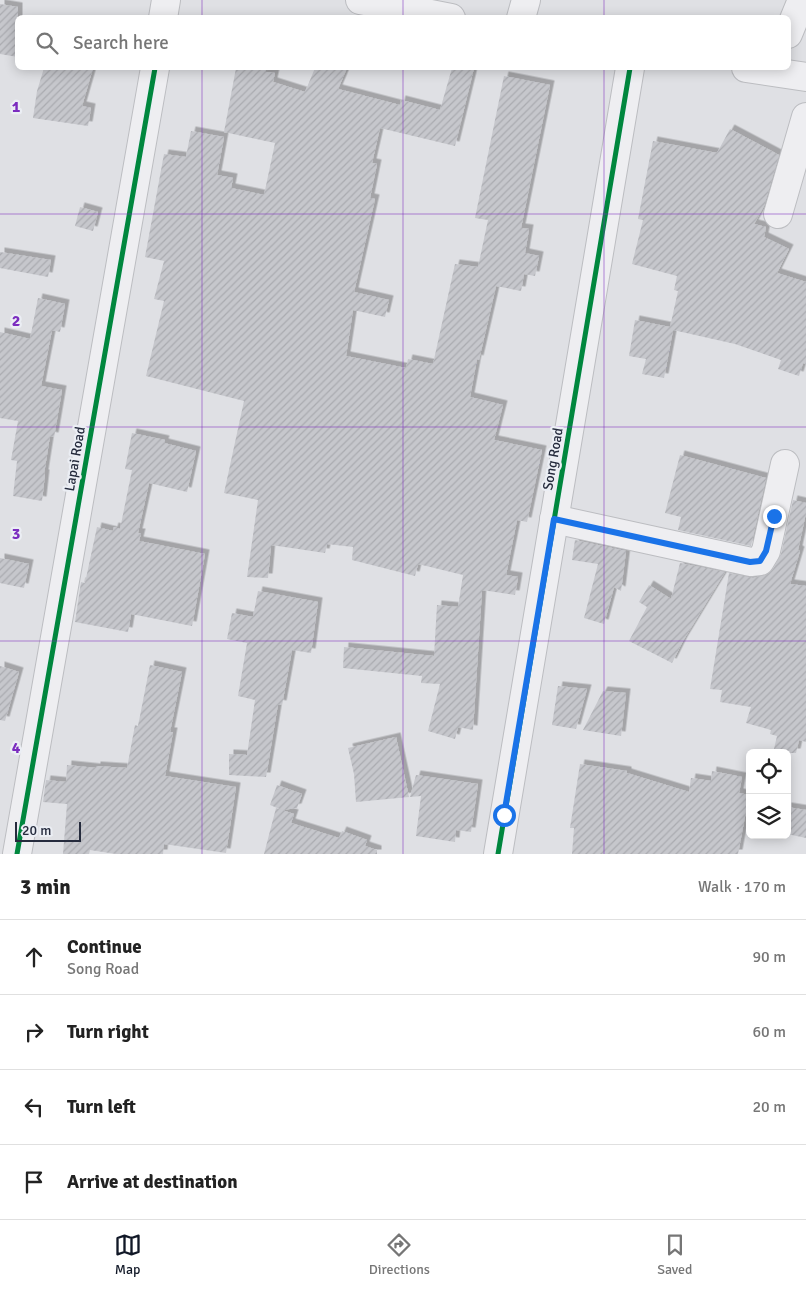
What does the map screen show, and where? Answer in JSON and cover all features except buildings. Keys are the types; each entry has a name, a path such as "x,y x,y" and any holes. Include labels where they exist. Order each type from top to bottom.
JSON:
{"street":[{"path":"164,15 166,0"},
{"path":"360,0 436,15"},
{"path":"522,15 526,0"},
{"path":"791,27 802,0"},
{"name":"Lapai Road","path":"18,854 155,70"},
{"name":"Song Road","path":"498,854 630,70"},
{"path":"778,70 806,77"},
{"path":"778,214 806,117"},
{"path":"554,519 750,562 760,561 766,551 785,464"}],"cycle path":[{"path":"17,854 155,70"},
{"path":"498,854 630,70"}],"route":[{"path":"504,815 554,519 750,562 760,561 766,551 774,516"}]}
